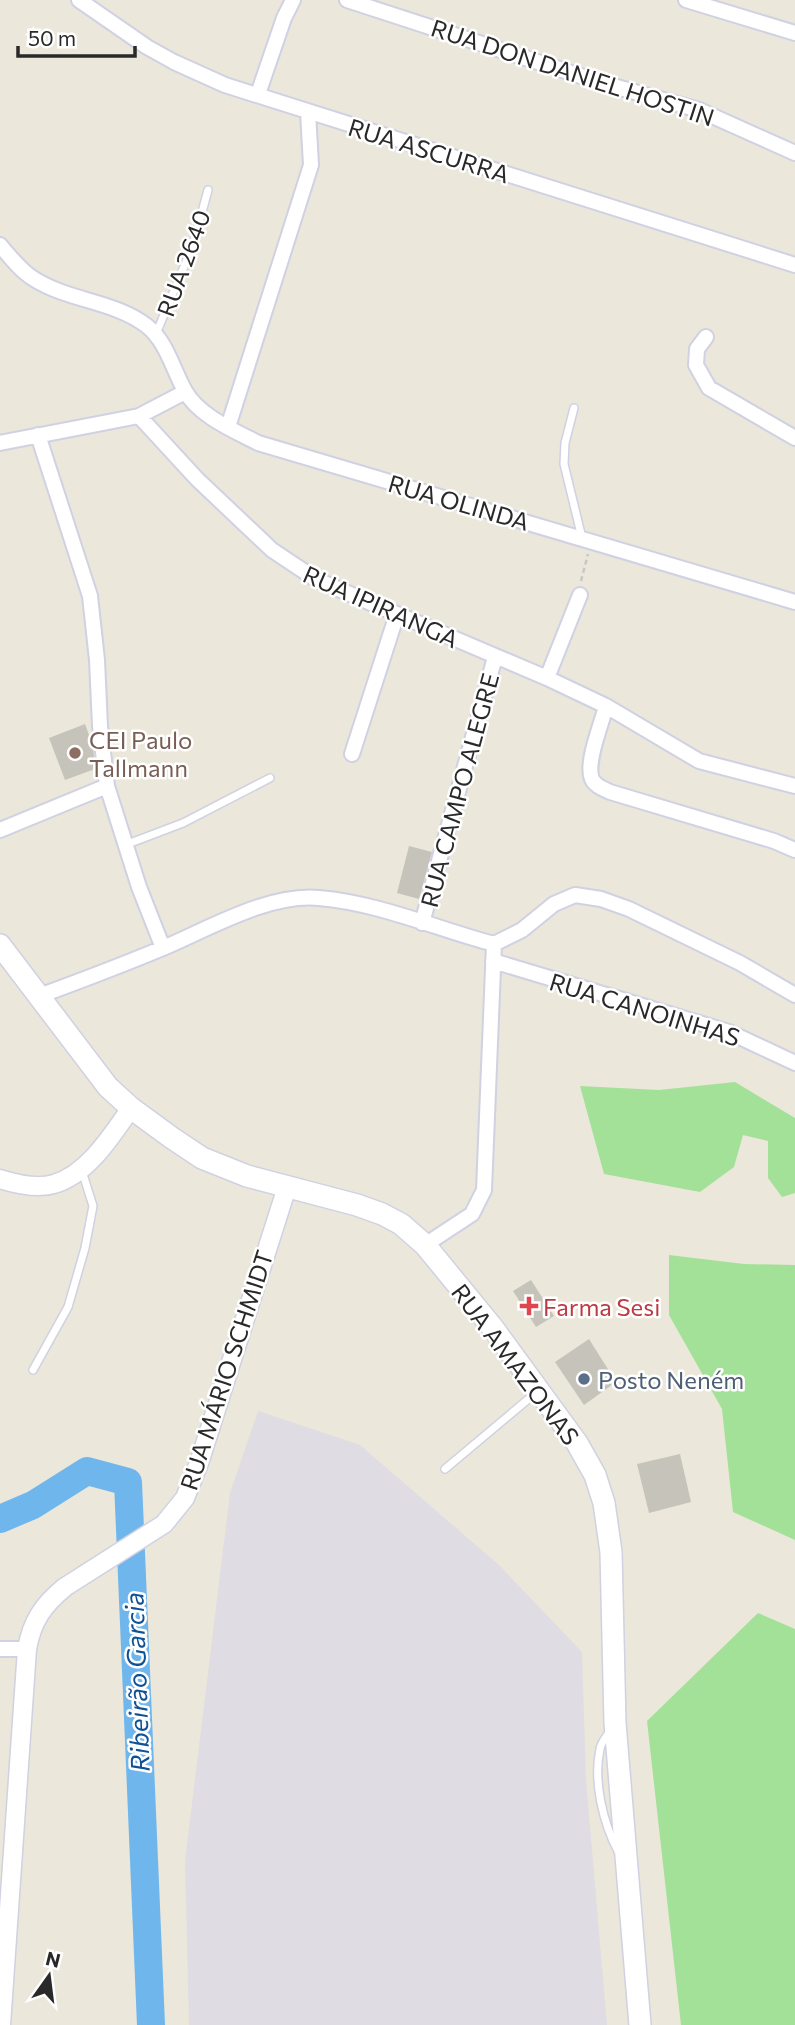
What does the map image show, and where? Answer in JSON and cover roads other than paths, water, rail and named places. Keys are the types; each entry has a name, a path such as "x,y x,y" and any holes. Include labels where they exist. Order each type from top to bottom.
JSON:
{"main road":[{"name":"RUA AMAZONAS","path":"0,945 108,1087 131,1108 202,1158 247,1176 356,1205 401,1224 425,1245 493,1328 577,1443 595,1475 604,1503 611,1552 615,1723 640,2025"}],"street":[{"name":"RUA ASCURRA","path":"79,0 147,47 225,85 795,265"},
{"path":"258,94 284,18 293,0"},
{"name":"RUA DON DANIEL HOSTIN","path":"347,0 599,82 699,110 795,153"},
{"path":"686,0 795,33"},
{"path":"228,427 311,165 308,113"},
{"path":"0,245 33,279 123,313 147,326 156,334 185,392 139,415 0,443"},
{"path":"706,337 697,349 696,365 709,388 795,438"},
{"name":"RUA OLINDA","path":"185,392 209,416 258,443 795,602"},
{"name":"RUA IPIRANGA","path":"139,415 197,479 272,550 317,580 547,678 606,706 699,761 795,786"},
{"path":"38,435 90,596 107,786 125,845 163,948"},
{"path":"547,678 580,595"},
{"path":"352,754 397,614"},
{"name":"RUA CAMPO ALEGRE","path":"422,923 495,657"},
{"path":"606,706 591,766 591,778 598,786 795,850"},
{"path":"0,830 107,786"},
{"path":"38,996 163,948 235,916 291,899 318,897 374,908 494,944 522,930 554,904 575,895 601,899 629,909 740,963 795,995"},
{"path":"425,1245 472,1214 484,1190 494,944"},
{"name":"RUA CANOINHAS","path":"494,961 729,1032 795,1063"},
{"path":"0,1179 34,1186 54,1185 82,1170 131,1108"},
{"name":"RUA MÁRIO SCHMIDT","path":"1,2025 3,1960 27,1649 31,1630 39,1612 65,1587 164,1524 185,1498 200,1463 287,1187"},
{"path":"0,1649 27,1649"}],"lane":[{"name":"RUA 2640","path":"156,334 192,245 208,190"},
{"path":"574,408 565,443 564,464 587,539"},
{"path":"125,845 183,823 270,778"},
{"path":"33,1370 68,1307 85,1248 93,1206 82,1170"},
{"path":"445,1469 540,1390"}],"waterway":[{"name":"Ribeirão Garcia","path":"0,1519 33,1505 87,1471 128,1482 151,2025"}],"place":[{"name":"CEI Paulo Tallmann","path":"75,753"},
{"name":"Farma Sesi","path":"529,1306"},
{"name":"Posto Neném","path":"584,1379"}]}
